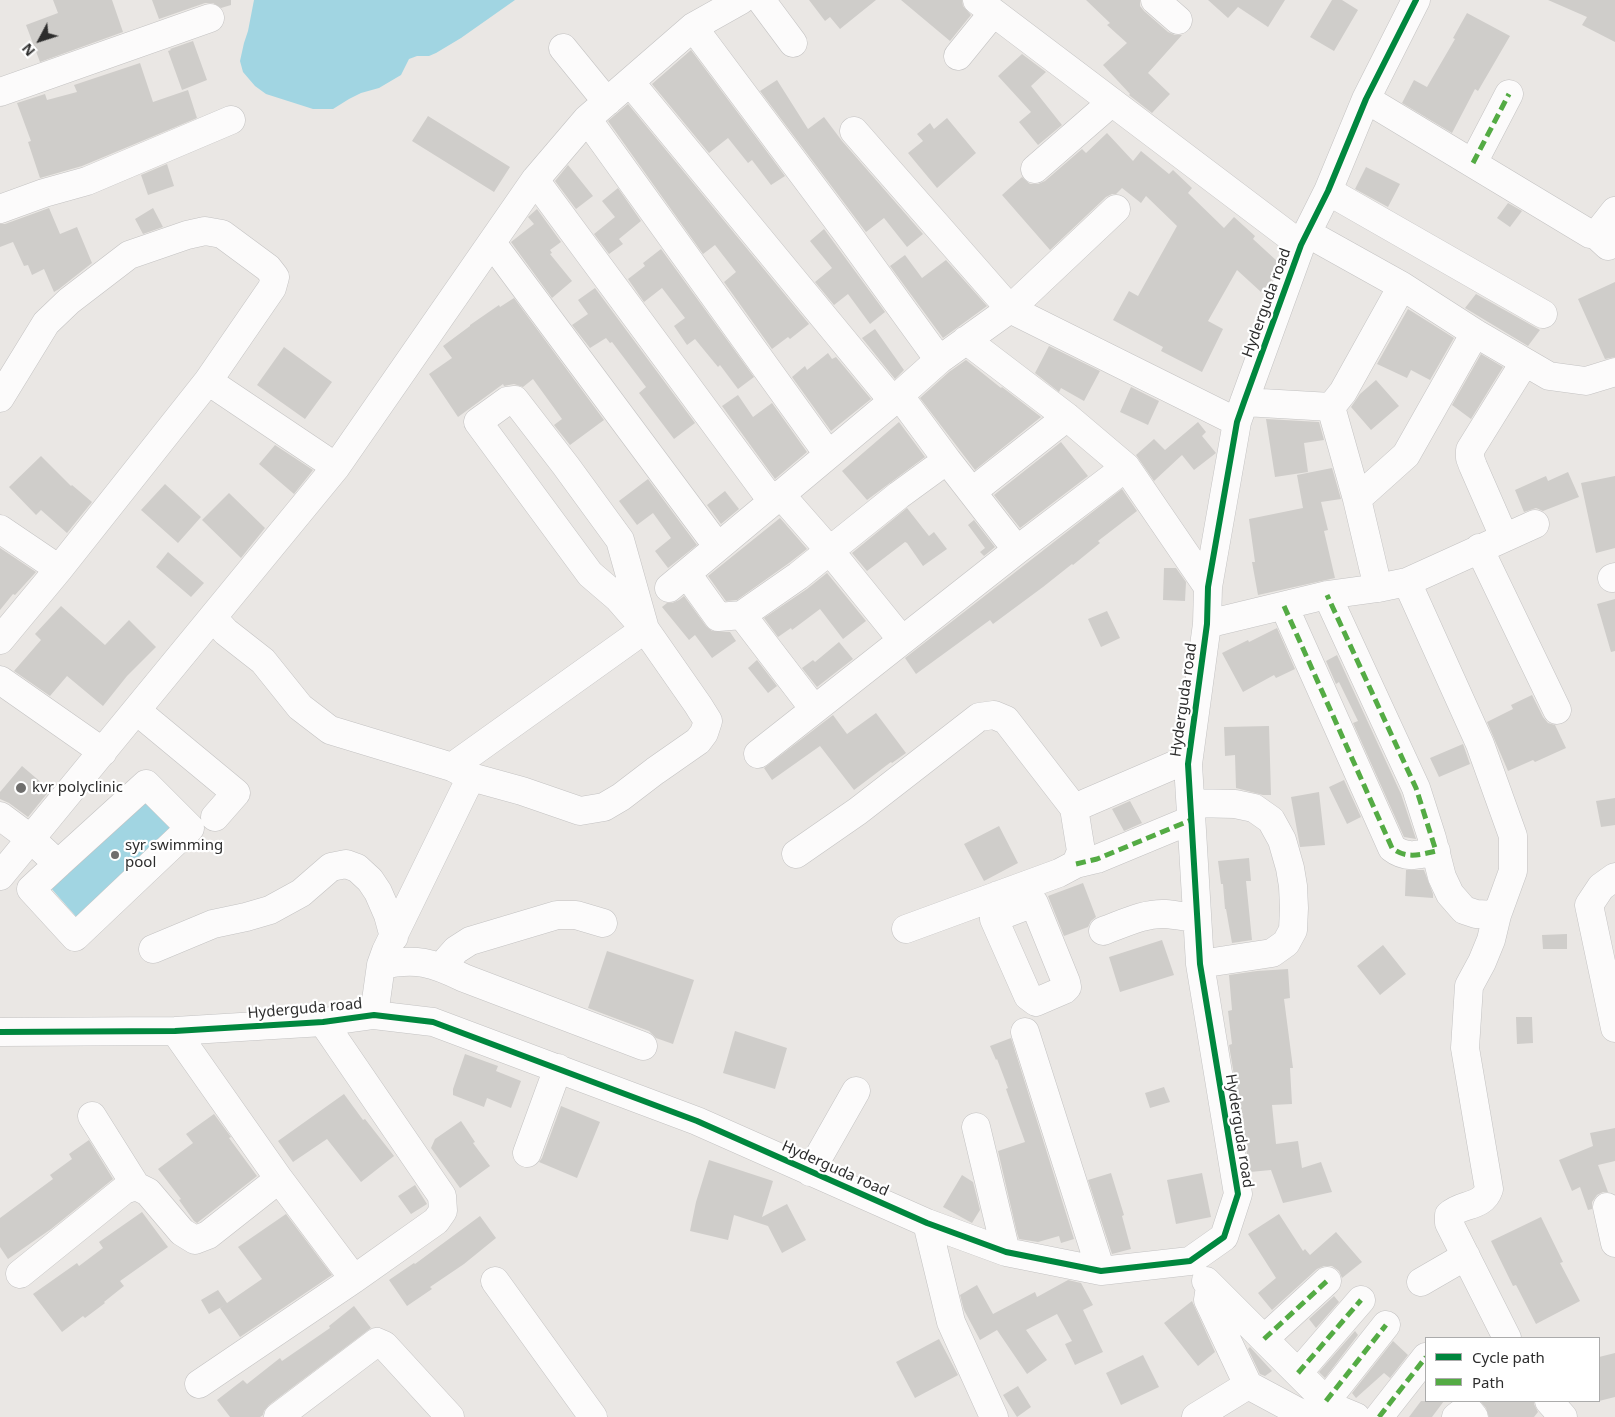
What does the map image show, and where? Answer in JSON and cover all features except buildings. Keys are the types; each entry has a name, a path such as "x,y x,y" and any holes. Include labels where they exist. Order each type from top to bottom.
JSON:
{"street":[{"path":"0,876 336,467 535,180 597,110 692,28 741,0"},
{"path":"761,0 793,43"},
{"path":"1155,0 1178,20"},
{"name":"Hyderguda road","path":"0,1032 175,1031 323,1022 374,1015 433,1022 697,1121 927,1224 1006,1252 1102,1271 1190,1261 1224,1237 1238,1194 1200,964 1188,759 1207,624 1208,587 1240,412 1304,239 1328,191 1366,99 1416,0"},
{"path":"958,56 985,6 1112,102 1304,239 1402,286 1475,333 1549,376 1586,381 1615,372"},
{"path":"0,92 210,18"},
{"path":"692,28 846,232 939,360"},
{"path":"563,48 597,110 828,454"},
{"path":"630,82 896,398 972,491 1017,550"},
{"path":"1473,164 1509,94"},
{"path":"1366,99 1602,241 1615,211"},
{"path":"1036,169 1112,102"},
{"path":"0,209 44,193 87,181 231,120"},
{"path":"854,131 1010,309 1240,412 1331,407 1343,392 1402,286"},
{"path":"535,180 776,498 830,551 902,640"},
{"path":"1328,191 1543,314"},
{"path":"947,460 899,495 798,576 742,614 718,617 678,581 939,360 1010,309 1116,209"},
{"path":"0,398 46,323 69,301 129,254 205,231 222,234 268,268 275,277 272,288 208,381 59,569 0,640"},
{"path":"492,244 718,547"},
{"path":"1357,498 1406,455 1475,333"},
{"path":"966,340 1067,417 1126,467 1208,587"},
{"path":"1504,537 1472,466 1470,450 1524,362"},
{"path":"208,381 336,467"},
{"path":"213,618 226,632 263,661 300,707 330,730 580,811 604,807 621,798 655,770 698,741 704,733 708,722 645,629 618,598 590,574 478,422 508,401 515,400 620,540 645,629"},
{"path":"1331,407 1357,498 1378,588"},
{"path":"972,491 1067,417"},
{"path":"758,754 1017,550 1126,467"},
{"path":"1207,624 1328,595 1408,582 1535,524"},
{"path":"0,529 59,569"},
{"path":"1480,548 1557,710"},
{"path":"1408,582 1480,744 1513,836 1512,871 1497,915 1491,940 1469,986 1465,1048 1489,1189 1487,1196 1481,1202 1453,1212 1450,1215 1449,1223 1506,1337"},
{"path":"1328,595 1416,788 1436,851 1442,877 1450,894 1464,910 1476,914 1497,915"},
{"path":"1284,606 1392,848 1408,856 1436,851"},
{"path":"742,614 814,709"},
{"path":"374,1015 382,965 462,772 645,629"},
{"path":"0,680 103,752"},
{"path":"137,711 236,793 216,817"},
{"path":"796,854 858,811 979,717 994,715 1006,720 1074,808 1081,851 1076,864"},
{"path":"1074,808 1188,759"},
{"path":"146,784 190,828 76,937 31,889 58,864 146,784"},
{"path":"906,929 1001,905 1076,864 1097,859 1191,812 1235,804 1254,808 1271,820 1282,840 1293,886 1293,930 1286,943 1272,953 1200,964"},
{"path":"0,816 31,839 58,864"},
{"path":"153,949 213,924 270,910 301,893 331,867 346,864 357,868 370,880 378,892 388,915 394,936"},
{"path":"1615,877 1601,887 1588,905 1615,1028"},
{"path":"1103,931 1150,915 1164,914 1197,918"},
{"path":"441,967 456,950 470,941 556,916 576,915 603,923"},
{"path":"382,965 404,961 420,961 441,967 464,978 643,1046"},
{"path":"199,1384 436,1221 443,1211 442,1196 323,1022"},
{"path":"175,1031 278,1179 354,1279"},
{"path":"1026,1032 1102,1271"},
{"path":"527,1153 558,1068"},
{"path":"810,1172 856,1091"},
{"path":"92,1116 136,1186 148,1192 182,1232 195,1240 208,1235 278,1179"},
{"path":"976,1127 1006,1252"},
{"path":"20,1274 124,1190 136,1186"},
{"path":"1608,1208 1615,1240"},
{"path":"927,1224 951,1322 991,1416"},
{"path":"1421,1282 1466,1256"},
{"path":"1190,1261 1210,1286 1298,1372 1326,1412"},
{"path":"1264,1339 1327,1280"},
{"path":"495,1281 593,1417"},
{"path":"1210,1286 1208,1300 1248,1385 1276,1409 1326,1412"},
{"path":"1298,1372 1361,1300"},
{"path":"1326,1412 1386,1325"},
{"path":"278,1417 377,1342 384,1345 450,1417"},
{"path":"1378,1417 1425,1358"},
{"path":"1196,1417 1248,1385"},
{"path":"1550,1402 1563,1417"},
{"path":"1456,1417 1464,1411 1470,1412 1474,1417"}],"water":[{"path":"254,0 515,0 436,53 409,59 401,75 379,88 361,93 333,109 313,109 266,94 255,86 243,72 240,61"},
{"path":"153,779 190,821 80,921 43,879"}],"marked path":[{"path":"1473,163 1509,94"},
{"path":"1284,606 1392,848 1408,855 1436,851 1416,788 1327,595"},
{"path":"1076,864 1097,859 1191,820"},
{"path":"1264,1339 1327,1281"},
{"path":"1298,1373 1361,1300"},
{"path":"1326,1401 1386,1325"},
{"path":"1379,1417 1425,1358"}],"cycle path":[{"path":"0,1032 175,1031 323,1022 374,1015 433,1022 697,1121 927,1223 1006,1252 1101,1271 1190,1261 1224,1237 1238,1194 1200,964 1188,764 1207,624 1208,587 1237,422 1244,402 1301,245 1328,191 1366,99 1416,0"}],"place":[{"name":"kvr polyclinic","path":"21,788"},
{"name":"syr swimming pool","path":"115,855"}]}
